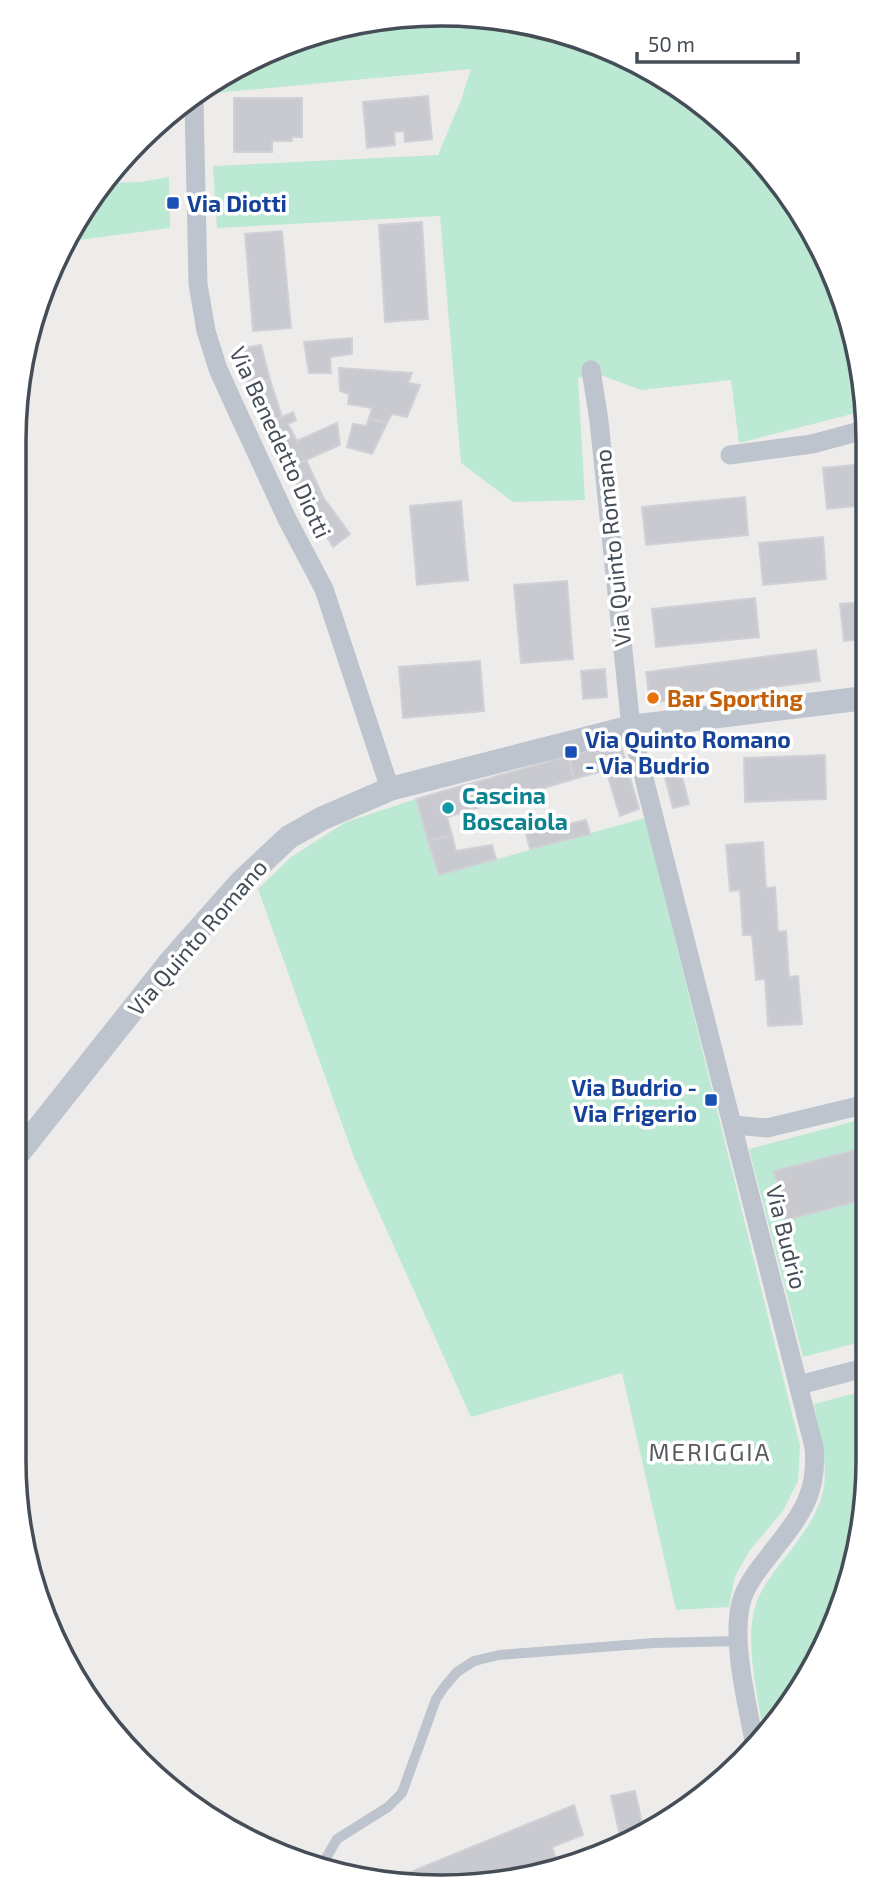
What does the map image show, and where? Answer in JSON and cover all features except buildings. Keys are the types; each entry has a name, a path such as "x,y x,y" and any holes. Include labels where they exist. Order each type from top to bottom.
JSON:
{"street":[{"name":"Via Benedetto Diotti","path":"194,108 198,284 206,331 218,369 238,413 287,519 324,589 390,789"},
{"name":"Via Quinto Romano","path":"591,370 631,727"},
{"path":"730,455 812,444 856,432"},
{"name":"Via Quinto Romano","path":"26,1144 171,961 249,874 289,837 323,818 390,789 631,727 856,699"},
{"name":"Via Budrio","path":"631,727 814,1447 816,1470 812,1491 801,1513 750,1580 741,1603 738,1640 753,1733"},
{"path":"734,1125 767,1128 856,1107"},
{"path":"799,1385 856,1370"}],"lane":[{"path":"326,1858 337,1839 388,1807 402,1793 436,1699 457,1672 474,1661 499,1655 654,1643 738,1640"}],"green space":[{"path":"414,27 468,27 522,34 574,48 624,69 671,96 714,129 753,168 786,211 813,258 834,308 848,360 855,413 739,443 731,380 641,390 603,376 578,378 585,500 513,502 461,463 440,216 217,228 213,166 438,155 471,69 216,93 258,69 308,48 360,34"},
{"path":"169,177 170,228 79,240 117,183"},
{"path":"416,799 440,875 645,818 800,1446 798,1481 783,1511 750,1550 735,1576 729,1607 676,1610 622,1373 471,1417 355,1160 258,889 291,857 346,822"},
{"path":"856,1121 856,1150 774,1172 786,1220 856,1202 856,1343 803,1357 749,1149"},
{"path":"856,1393 855,1487 848,1541 834,1593 813,1643 786,1690 762,1722 752,1653 752,1619 763,1590 806,1529 822,1496 825,1465 814,1404"}],"place":[{"name":"Via Diotti","path":"173,203"},
{"name":"Bar Sporting","path":"653,698"},
{"name":"Via Quinto Romano - Via Budrio","path":"571,752"},
{"name":"Cascina Boscaiola","path":"448,808"},
{"name":"Via Budrio - Via Frigerio","path":"711,1100"}],"district":[{"name":"MERIGGIA","path":"710,1451"}]}
